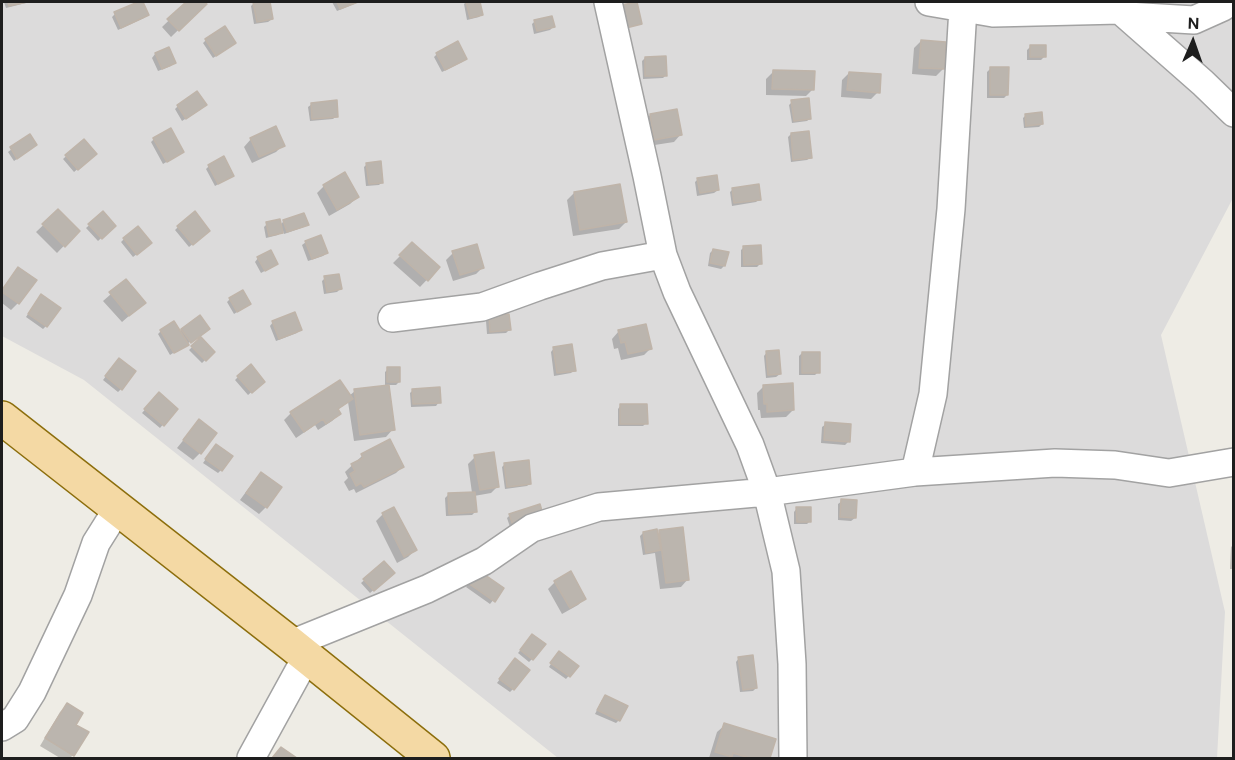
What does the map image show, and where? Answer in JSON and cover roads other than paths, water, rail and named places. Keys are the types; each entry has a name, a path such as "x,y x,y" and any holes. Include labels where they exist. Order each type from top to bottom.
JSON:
{"main road":[{"path":"2,418 299,650 433,759"}],"street":[{"path":"608,2 648,176 663,255 677,292 750,445 767,492 786,571 792,664 793,759"},
{"path":"929,2 993,13 1119,9 1194,20 1223,7 1228,2"},
{"path":"915,472 933,394 951,209 963,8"},
{"path":"1119,9 1203,82 1233,113"},
{"path":"392,318 482,308 603,266 663,255"},
{"path":"251,759 299,650 484,561 532,528 588,510 599,507 767,492 915,472 1055,463 1115,465 1169,473 1233,462"},
{"path":"2,727 15,719 33,692 78,595 96,543 118,508"}]}
